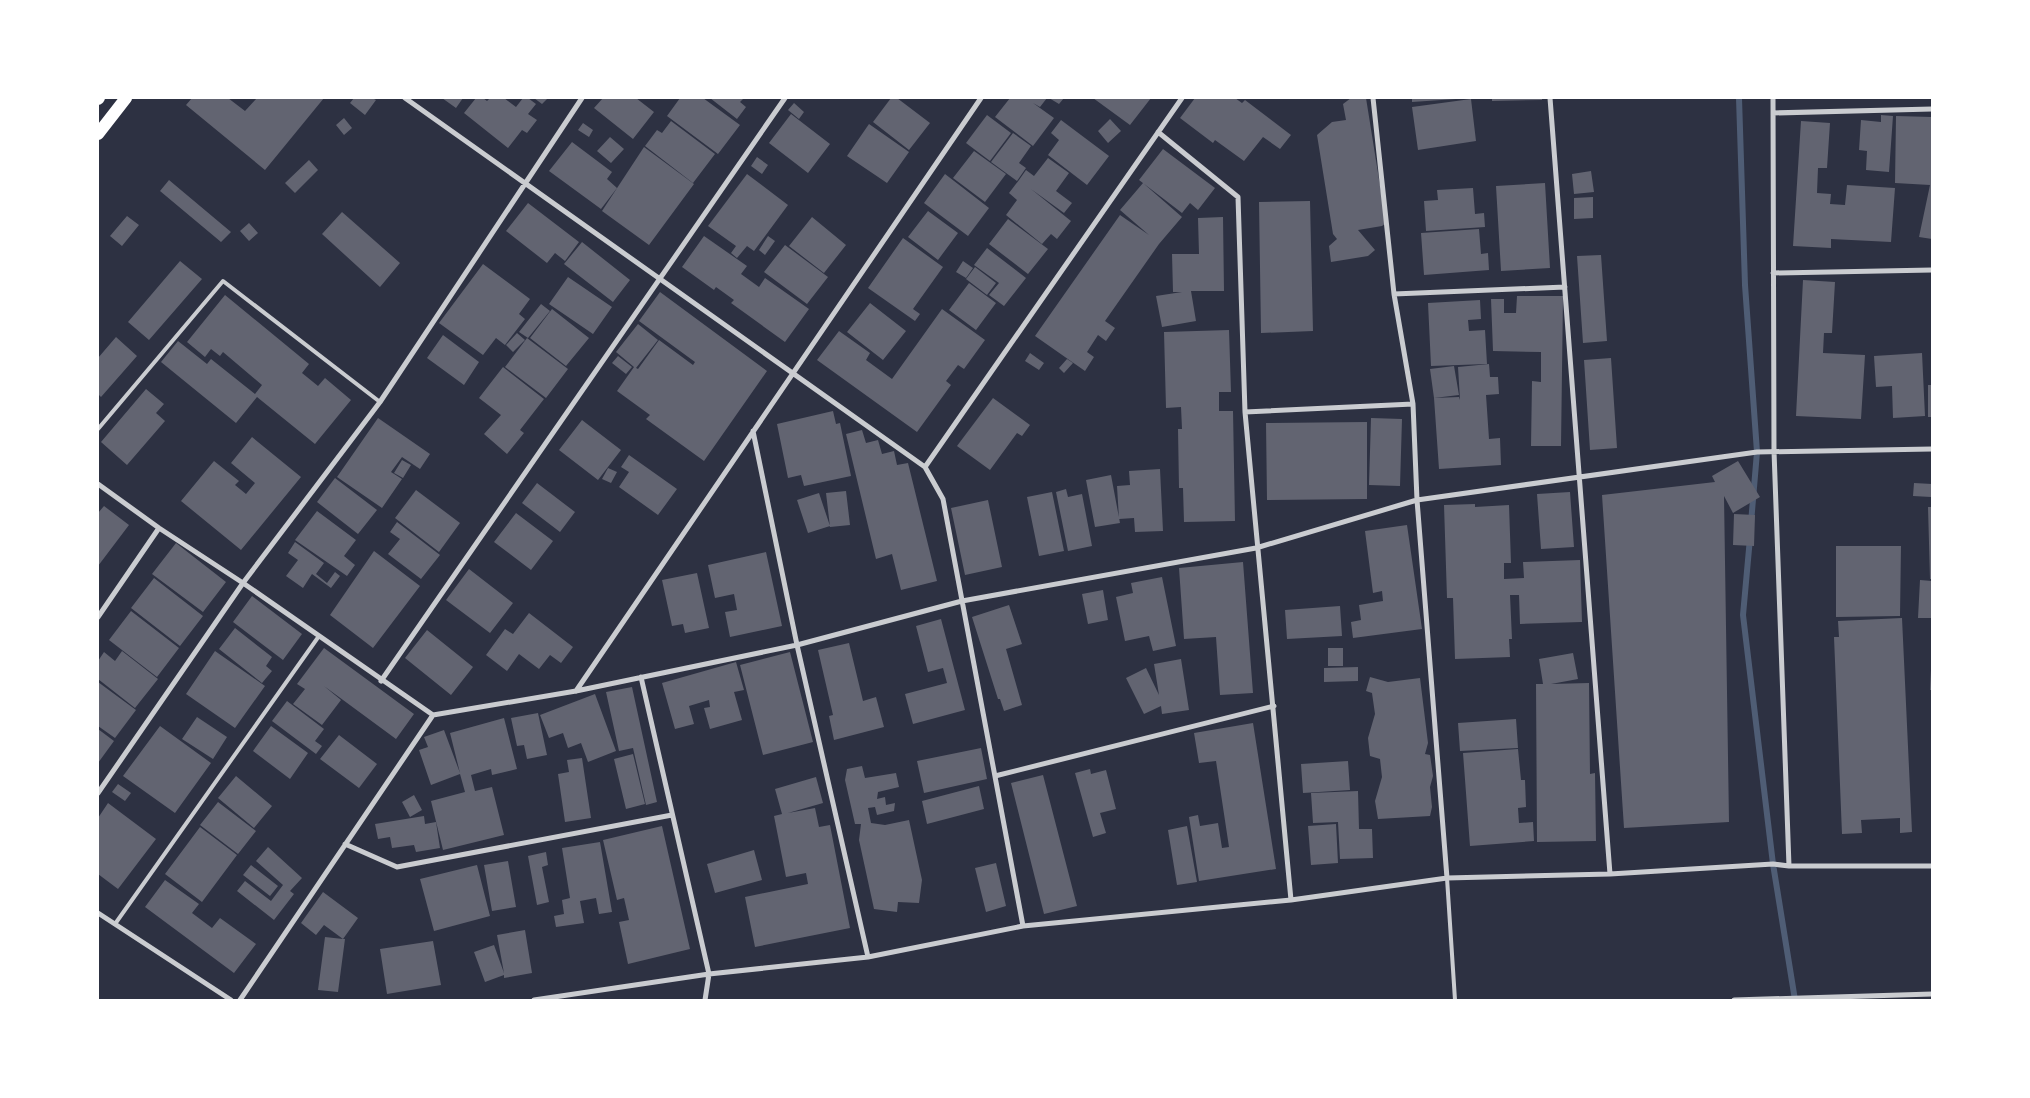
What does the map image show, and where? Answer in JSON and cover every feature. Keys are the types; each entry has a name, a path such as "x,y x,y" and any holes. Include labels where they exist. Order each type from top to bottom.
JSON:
{"main road":[{"path":"98,134 126,98"}],"street":[{"path":"405,98 925,467 944,499 1023,926"},
{"path":"98,793 243,583 380,402 524,181 582,98"},
{"path":"381,681 659,277 785,98"},
{"path":"576,691 792,372 981,98"},
{"path":"925,467 1182,98"},
{"path":"1373,98 1394,294 1412,404 1417,500 1447,878"},
{"path":"1550,98 1610,874"},
{"path":"1773,98 1774,451 1789,866"},
{"path":"1773,113 1932,109"},
{"path":"1158,132 1238,197 1244,412 1256,548 1274,706 1291,900"},
{"path":"1774,273 1932,270"},
{"path":"1394,294 1565,287"},
{"path":"1244,412 1412,404"},
{"path":"753,432 798,645 868,957"},
{"path":"98,484 158,528 243,583 381,681 433,715 576,691 798,645 962,601 1256,548 1417,500 1774,451 1932,449"},
{"path":"98,616 158,528"},
{"path":"641,677 709,974 705,1000"},
{"path":"995,776 1274,706"},
{"path":"240,1000 433,715"},
{"path":"345,844 397,867 672,815"},
{"path":"534,1000 709,974 868,957 1023,926 1291,900 1447,878 1610,874 1773,864 1789,866 1932,866"},
{"path":"98,913 231,1000"},
{"path":"1734,1000 1932,994"}],"lane":[{"path":"98,429 223,281 380,402"},
{"path":"115,924 319,636"},
{"path":"1447,878 1455,1000"}],"building":[{"path":"192,98 228,98 245,111 257,98 324,98 265,170 186,105"},
{"path":"354,98 372,98 376,100 365,115 350,103"},
{"path":"442,98 463,98 456,108"},
{"path":"476,98 483,98 487,101 490,98 504,98 516,107 523,98 528,98 536,104 528,114 537,120 527,133 522,130 508,148 464,113"},
{"path":"534,98 548,98 542,104"},
{"path":"603,98 636,98 654,112 633,139 594,108"},
{"path":"680,98 703,98 740,125 718,154 667,116"},
{"path":"710,98 744,98 740,102 746,107 737,119"},
{"path":"891,98 897,98 930,123 909,150 873,122"},
{"path":"1010,98 1047,98 1040,107 1033,103 1054,118 1033,146 995,117"},
{"path":"1049,98 1064,98 1059,104"},
{"path":"1093,98 1151,98 1130,125"},
{"path":"1195,98 1235,98 1242,103 1245,100 1291,135 1280,149 1263,137 1244,161 1215,140 1213,143 1180,118"},
{"path":"1351,98 1366,98 1386,223 1382,226 1358,230 1375,250 1368,256 1331,262 1329,246 1337,239 1333,234 1317,135 1332,122 1346,120 1343,104"},
{"path":"1412,98 1456,98 1456,99 1412,102"},
{"path":"1492,98 1542,98 1542,100 1492,101"},
{"path":"1471,99 1476,141 1418,150 1412,107"},
{"path":"794,103 804,112 799,119 788,110"},
{"path":"791,114 830,144 808,173 769,143"},
{"path":"987,115 1011,133 990,161 966,143"},
{"path":"1881,115 1893,116 1889,172 1866,170 1867,151 1859,150 1861,120 1881,122"},
{"path":"1896,116 1932,117 1932,239 1919,237 1930,185 1895,183"},
{"path":"344,118 352,128 344,135 336,125"},
{"path":"1110,119 1121,131 1108,143 1098,131"},
{"path":"1061,120 1109,156 1087,185 1048,155 1059,140 1051,133"},
{"path":"671,121 715,154 693,183 645,146 657,130 662,133"},
{"path":"1801,121 1830,123 1827,168 1818,168 1817,193 1831,194 1830,204 1845,205 1847,185 1895,188 1891,242 1831,239 1831,248 1793,246"},
{"path":"583,123 593,130 589,137 578,130"},
{"path":"869,124 909,152 887,183 847,156"},
{"path":"1013,133 1031,146 1019,163 1026,168 1017,181 991,162"},
{"path":"610,137 624,149 611,163 597,151"},
{"path":"572,142 612,172 607,179 617,188 601,209 549,171"},
{"path":"644,147 694,184 649,245 602,211"},
{"path":"1163,149 1215,188 1198,210 1190,203 1182,213 1139,180"},
{"path":"974,151 1006,174 985,202 953,178"},
{"path":"757,157 768,165 762,174 751,166"},
{"path":"1048,158 1069,173 1056,191 1072,203 1064,213 1031,189 1071,221 1057,239 1051,234 1042,244 1006,215 1017,200 1009,193 1026,170 1034,176"},
{"path":"309,160 318,170 295,193 285,183"},
{"path":"1591,171 1594,192 1574,194 1572,174"},
{"path":"747,174 788,205 754,251 747,246 737,258 731,253 736,246 708,226"},
{"path":"945,174 989,208 968,236 924,203"},
{"path":"169,180 231,232 221,242 160,191"},
{"path":"1143,183 1182,217 1159,244 1105,321 1115,328 1106,341 1098,335 1087,352 1094,357 1085,371 1035,336 1120,215 1149,235 1120,210"},
{"path":"1545,183 1550,268 1501,271 1496,186"},
{"path":"1473,188 1475,214 1484,213 1485,227 1426,231 1424,201 1438,200 1437,190"},
{"path":"1593,197 1593,218 1574,219 1574,198"},
{"path":"1310,201 1313,331 1261,333 1259,202"},
{"path":"528,203 579,242 565,261 555,253 547,263 506,231"},
{"path":"928,211 958,233 938,260 908,237"},
{"path":"342,212 400,263 380,287 322,234"},
{"path":"127,216 139,225 122,246 110,236"},
{"path":"812,217 846,245 824,273 789,246"},
{"path":"1223,217 1224,291 1191,291 1196,321 1162,327 1156,296 1182,292 1173,292 1172,254 1199,254 1198,218"},
{"path":"1008,219 1048,249 1028,274 989,244"},
{"path":"249,223 258,233 249,241 240,231"},
{"path":"1479,229 1481,254 1488,253 1489,270 1424,275 1421,233"},
{"path":"704,236 747,266 741,274 759,287 765,278 809,309 785,342 731,303 734,300 716,287 714,290 682,267"},
{"path":"768,236 775,241 765,255 759,250"},
{"path":"903,238 943,267 913,309 920,314 915,321 868,288"},
{"path":"582,242 630,280 613,302 564,264"},
{"path":"785,245 828,277 807,304 764,272"},
{"path":"987,248 1026,278 1004,306 989,295 999,283 974,265"},
{"path":"1601,255 1607,341 1583,343 1577,256"},
{"path":"180,261 202,279 149,340 128,322"},
{"path":"963,261 973,268 966,278 956,272"},
{"path":"483,264 530,299 519,314 525,319 505,345 496,338 483,355 439,323"},
{"path":"975,267 996,283 987,295 966,279"},
{"path":"568,277 612,307 593,334 549,304"},
{"path":"1803,280 1835,282 1832,333 1824,333 1823,353 1865,355 1861,419 1796,416"},
{"path":"969,283 996,303 976,330 949,310"},
{"path":"660,292 767,371 704,461 646,419 650,415 617,391 634,367 616,352 638,324 658,340 636,368 638,369 659,340 693,365 695,362 639,321"},
{"path":"225,295 309,364 302,373 318,386 325,378 351,400 315,444 257,397 236,423 161,362 178,341 207,364 211,359 255,394 262,385 223,352 220,356 211,349 205,357 187,342"},
{"path":"1517,296 1563,296 1561,446 1531,446 1532,381 1541,382 1541,352 1493,351 1491,299 1504,299 1504,313 1516,313"},
{"path":"1480,300 1481,319 1468,320 1469,331 1485,330 1487,364 1431,366 1428,303"},
{"path":"870,303 906,331 883,360 847,332"},
{"path":"541,304 550,311 528,338 519,332"},
{"path":"552,309 589,338 566,366 530,338"},
{"path":"942,309 985,340 964,369 958,365 946,381 951,385 917,432 817,360 839,331 870,353 866,360 892,379"},
{"path":"1229,330 1231,392 1219,392 1219,411 1233,411 1235,521 1184,522 1183,488 1179,488 1178,429 1182,429 1181,407 1166,408 1164,332"},
{"path":"517,333 525,340 513,352 506,345"},
{"path":"443,335 479,362 464,385 427,358"},
{"path":"116,337 137,356 101,397 98,394 98,358"},
{"path":"527,338 568,369 546,398 505,367"},
{"path":"1030,353 1044,363 1039,370 1025,361"},
{"path":"1922,353 1925,416 1893,418 1892,386 1876,387 1874,356"},
{"path":"618,356 632,367 626,374 612,363"},
{"path":"1611,358 1617,448 1590,450 1584,360"},
{"path":"1067,359 1073,363 1064,373 1059,368"},
{"path":"1489,364 1490,377 1498,377 1499,394 1486,395 1489,439 1500,438 1501,465 1439,469 1434,398 1459,397 1460,400 1458,367"},
{"path":"1454,366 1459,395 1434,398 1430,369"},
{"path":"503,367 544,399 520,430 524,433 507,454 484,434 501,415 479,398"},
{"path":"1928,385 1932,385 1932,417 1928,417"},
{"path":"146,389 164,404 156,413 165,421 127,465 101,442"},
{"path":"993,398 1030,425 1022,436 1017,433 990,470 957,446"},
{"path":"833,411 836,424 840,423 851,476 804,486 801,475 788,478 777,424"},
{"path":"378,418 430,454 420,469 402,457 391,472 402,479 382,508 337,477"},
{"path":"1371,418 1402,419 1400,486 1369,485"},
{"path":"582,420 621,450 598,480 559,450"},
{"path":"1367,422 1367,499 1267,500 1266,423"},
{"path":"862,430 866,443 878,440 882,454 894,451 897,465 908,463 937,581 901,590 892,554 876,559 846,434"},
{"path":"252,437 301,477 241,550 181,501 214,461 239,481 235,485 246,494 255,483 231,463"},
{"path":"629,455 677,489 658,515 619,487 629,472 621,467"},
{"path":"402,460 411,465 403,478 394,473"},
{"path":"1738,461 1760,497 1733,513 1724,496 1729,822 1624,828 1602,495 1715,482 1712,476"},
{"path":"608,468 617,472 611,483 602,479"},
{"path":"1160,469 1163,531 1135,532 1134,518 1119,519 1117,486 1130,485 1129,471"},
{"path":"1111,475 1120,523 1095,527 1086,480"},
{"path":"335,478 377,510 358,534 317,502"},
{"path":"537,483 575,512 560,532 522,503"},
{"path":"1914,483 1932,484 1931,497 1913,496"},
{"path":"1066,489 1068,497 1082,494 1092,546 1068,551 1056,492"},
{"path":"416,490 460,523 439,552 395,518"},
{"path":"846,491 850,525 830,527 826,493"},
{"path":"1052,492 1064,551 1039,556 1027,497"},
{"path":"1570,492 1574,547 1541,549 1537,494"},
{"path":"819,493 830,526 808,533 797,500"},
{"path":"988,500 1002,567 965,575 951,508"},
{"path":"1475,504 1475,507 1509,505 1511,563 1504,563 1504,579 1524,578 1523,562 1580,560 1582,622 1520,624 1519,595 1510,595 1512,639 1509,639 1510,657 1455,659 1453,598 1447,598 1444,505"},
{"path":"104,506 129,525 98,566 98,513"},
{"path":"1928,507 1932,507 1932,579 1930,579"},
{"path":"317,511 356,540 344,556 355,565 347,576 295,540"},
{"path":"516,513 553,541 531,570 494,542"},
{"path":"1734,514 1755,515 1754,546 1733,545"},
{"path":"397,522 440,555 421,579 388,554 400,539 390,532"},
{"path":"1407,525 1422,629 1353,638 1351,622 1361,620 1359,605 1383,601 1382,591 1373,593 1365,531"},
{"path":"295,542 324,563 316,574 327,583 335,572 340,576 331,588 312,574 303,588 286,576 298,560 288,553"},
{"path":"176,543 226,582 203,612 152,574"},
{"path":"1836,546 1901,546 1900,616 1836,617"},
{"path":"374,551 420,586 373,648 330,615"},
{"path":"766,552 782,626 730,637 725,612 737,610 734,594 715,598 708,565"},
{"path":"1243,562 1253,693 1220,695 1216,637 1184,639 1179,568"},
{"path":"469,569 513,603 490,633 446,600"},
{"path":"697,573 709,628 685,633 683,624 672,626 662,580"},
{"path":"1162,577 1176,646 1153,651 1149,636 1125,641 1116,597 1133,593 1131,583"},
{"path":"154,578 203,616 180,646 131,608"},
{"path":"1920,580 1932,581 1932,618 1918,618"},
{"path":"1103,590 1108,620 1088,624 1082,594"},
{"path":"252,596 302,634 283,660 233,622"},
{"path":"1009,605 1022,644 1006,649 1022,705 1004,711 1000,699 998,699 972,617"},
{"path":"1340,606 1342,636 1287,639 1285,610"},
{"path":"131,611 179,648 157,677 109,640"},
{"path":"529,613 573,647 561,663 550,655 539,669 519,654 507,671 486,655 505,629 513,634"},
{"path":"1902,618 1912,832 1900,833 1900,818 1861,820 1862,833 1842,834 1834,637 1839,637 1838,621"},
{"path":"941,619 965,710 913,724 905,694 947,683 943,668 928,672 916,626"},
{"path":"235,628 272,657 266,666 272,671 262,683 219,649"},
{"path":"427,630 473,667 451,695 405,658"},
{"path":"849,643 863,701 876,697 884,727 834,740 829,716 833,715 818,650"},
{"path":"324,648 414,714 396,739 324,686 341,700 322,725 293,704 305,689 297,684"},
{"path":"1328,648 1343,648 1343,666 1328,666"},
{"path":"122,651 158,679 135,708 98,679 98,661 104,652 115,661"},
{"path":"215,651 265,686 235,728 186,694"},
{"path":"790,652 813,742 763,755 740,665"},
{"path":"1573,653 1578,679 1551,684 1589,683 1590,774 1595,773 1596,841 1537,842 1536,684 1543,684 1539,659"},
{"path":"1181,659 1189,710 1162,714 1161,706 1144,714 1126,678 1146,668 1159,695 1154,664"},
{"path":"736,662 744,690 734,692 742,720 710,729 704,708 710,707 709,700 689,706 694,724 675,729 662,683"},
{"path":"1358,667 1358,681 1324,682 1324,668"},
{"path":"1931,670 1932,690 1930,690"},
{"path":"1370,677 1388,682 1420,678 1428,743 1425,754 1430,755 1433,776 1430,787 1432,807 1430,816 1378,819 1375,801 1382,777 1380,759 1370,756 1368,738 1375,714 1372,693 1366,691"},
{"path":"98,682 136,710 115,738 98,726"},
{"path":"632,687 657,802 646,805 633,748 619,751 606,692"},
{"path":"595,694 616,751 588,762 581,743 568,748 563,733 549,738 540,715"},
{"path":"287,701 324,729 315,741 322,746 316,754 272,721"},
{"path":"538,713 547,755 527,759 524,745 517,746 511,718"},
{"path":"197,717 227,737 213,759 182,739"},
{"path":"504,718 517,769 492,775 491,769 471,775 475,791 492,787 504,835 443,850 431,801 465,792 460,774 431,785 419,750 428,747 424,737 444,730 460,773 450,733"},
{"path":"1516,719 1518,748 1460,751 1458,723"},
{"path":"1253,723 1276,869 1199,881 1189,817 1198,815 1200,826 1218,823 1222,848 1229,847 1216,761 1199,763 1194,733"},
{"path":"160,726 211,763 175,813 123,776"},
{"path":"271,726 308,753 290,779 253,751"},
{"path":"98,729 114,741 98,763"},
{"path":"339,735 377,764 359,788 320,759"},
{"path":"981,748 987,779 924,793 917,761"},
{"path":"1518,749 1521,780 1525,780 1526,807 1518,808 1519,823 1533,822 1534,841 1470,846 1463,753"},
{"path":"633,754 645,804 626,809 614,759"},
{"path":"582,758 591,818 565,822 558,774 569,772 567,760"},
{"path":"1348,761 1350,790 1303,793 1301,764"},
{"path":"862,766 865,778 896,773 899,787 878,792 877,799 885,797 886,805 895,803 894,811 877,815 875,807 868,808 871,823 885,825 909,820 922,880 919,903 898,902 897,912 874,909 859,840 861,824 855,824 845,780 847,769"},
{"path":"1090,769 1091,774 1106,770 1116,809 1100,813 1106,833 1093,837 1075,773"},
{"path":"1043,775 1077,906 1044,914 1011,783"},
{"path":"236,776 272,806 254,828 218,798"},
{"path":"816,777 823,803 788,813 815,808 819,827 830,825 850,928 755,947 745,897 808,884 806,873 786,877 774,816 782,814 775,789"},
{"path":"118,784 131,793 125,801 112,792"},
{"path":"979,786 984,809 927,824 922,801"},
{"path":"1358,791 1359,829 1372,829 1373,858 1340,859 1338,822 1313,823 1311,793"},
{"path":"414,795 422,810 410,817 402,802"},
{"path":"218,802 256,831 238,854 200,825"},
{"path":"108,803 156,839 118,889 98,874 98,818"},
{"path":"424,816 425,824 436,822 440,848 416,852 414,845 392,848 390,837 378,839 375,824"},
{"path":"1336,824 1338,863 1311,865 1308,826"},
{"path":"662,826 690,949 628,964 619,922 629,920 624,898 617,900 603,840"},
{"path":"1187,826 1197,882 1177,885 1168,830"},
{"path":"200,827 237,855 202,902 165,874"},
{"path":"600,842 612,912 599,914 596,898 580,901 584,923 556,927 554,916 564,914 562,900 570,898 562,848"},
{"path":"268,847 302,878 290,891 294,894 274,920 237,891 245,881 271,901 283,885 256,861"},
{"path":"754,850 762,880 715,893 707,864"},
{"path":"546,852 548,865 542,867 549,902 537,905 528,856"},
{"path":"508,861 516,907 492,911 484,865"},
{"path":"996,863 1006,906 986,912 975,868"},
{"path":"251,865 278,886 270,896 243,875"},
{"path":"477,865 490,916 434,931 420,879"},
{"path":"165,880 199,904 192,913 212,928 220,918 256,944 234,973 145,907"},
{"path":"323,892 358,918 343,939 324,925 316,935 301,923"},
{"path":"525,930 532,973 504,978 504,975 485,982 474,952 494,945 504,973 497,935"},
{"path":"325,937 345,939 338,992 318,990"},
{"path":"433,941 441,985 387,994 380,949"}],"waterway":[{"path":"1739,98 1745,285 1757,452 1751,523"},
{"path":"1750,538 1743,615 1773,864 1795,1000"}]}
